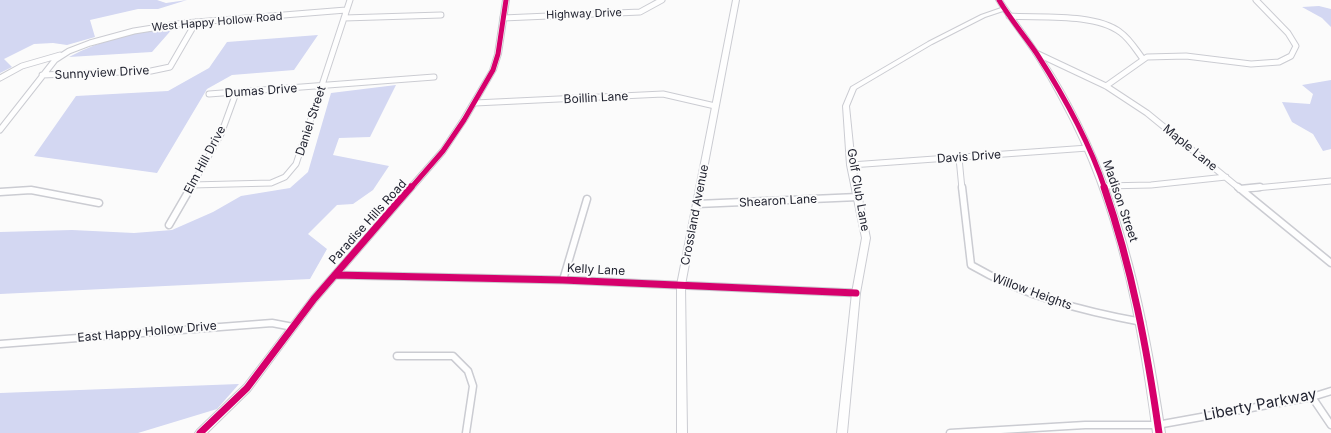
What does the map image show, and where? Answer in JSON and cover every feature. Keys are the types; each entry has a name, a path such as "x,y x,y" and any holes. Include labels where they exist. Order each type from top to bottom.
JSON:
{"main road":[{"name":"Madison Street","path":"999,0 1036,53 1067,106 1104,186 1127,258 1142,322 1158,429"}],"street":[{"name":"Daniel Street","path":"192,185 271,183 285,177 296,164 350,0"},
{"name":"Paradise Hills Road","path":"200,433 247,388 335,275 436,161 493,70 506,0"},
{"name":"Highway Drive","path":"503,18 640,12 662,0"},
{"name":"Crossland Avenue","path":"682,433 681,285 736,0"},
{"path":"1106,86 1147,57 1162,55 1250,64 1279,62 1291,56 1296,46 1288,33 1256,0"},
{"name":"West Happy Hollow Road","path":"0,78 22,66 114,35 196,22 346,10"},
{"path":"1007,13 1098,23 1117,30 1129,39 1143,59"},
{"name":"Golf Club Lane","path":"842,433 856,292 866,238 851,165 846,106 853,86 983,16 1007,13"},
{"path":"344,18 411,15 441,16"},
{"name":"Sunnyview Drive","path":"42,75 152,71 170,67 196,22"},
{"name":"Maple Lane","path":"1036,53 1106,86 1147,113 1330,261"},
{"path":"0,130 42,75 62,54"},
{"name":"Dumas Drive","path":"209,94 322,87 434,77"},
{"name":"Elm Hill Drive","path":"169,225 221,134 236,93"},
{"name":"Boillin Lane","path":"474,103 663,94 715,106"},
{"name":"Davis Drive","path":"851,165 1088,148"},
{"name":"Willow Heights","path":"959,158 971,265 992,279 1084,311 1142,322"},
{"path":"1104,186 1151,185 1226,177"},
{"path":"1240,189 1331,181"},
{"path":"0,192 31,190 54,192 99,203"},
{"name":"Shearon Lane","path":"697,204 858,197"},
{"path":"563,280 587,199"},
{"name":"Kelly Lane","path":"335,275 563,280 856,292"},
{"name":"East Happy Hollow Drive","path":"0,344 272,323 293,328"},
{"path":"397,356 453,356 468,371 472,386 466,433"},
{"name":"Liberty Parkway","path":"950,433 1085,425 1158,429 1312,397 1331,391"},
{"path":"1312,397 1331,425"}],"shaded area":[{"path":"0,0 157,0 166,3 187,0 158,9 138,9 90,20 95,37 67,45 53,43 34,44 4,59 12,67 0,73"},
{"path":"1319,6 1331,9 1331,27 1322,18 1302,7"},
{"path":"174,27 152,52 69,57 94,45 120,37"},
{"path":"318,35 294,70 232,75 207,89 157,173 34,156 76,96 168,91 209,68 227,42"},
{"path":"1331,80 1331,149 1323,151 1313,134 1292,122 1282,102 1310,104 1313,94 1302,85"},
{"path":"396,85 370,137 339,138 333,155 389,166 373,190 353,204 337,205 308,234 327,249 310,279 0,294 0,232 72,230 134,233 172,230 213,212 241,196 290,188 308,172 331,93"},
{"path":"239,384 217,409 138,433 0,433 0,393"}],"cycle path":[{"path":"200,433 247,388 314,299 443,151 464,120 493,70 498,54 506,0"},
{"path":"999,0 1036,53 1067,105 1103,183 1117,223 1138,306 1159,433"},
{"path":"335,275 563,280 856,293"}]}
